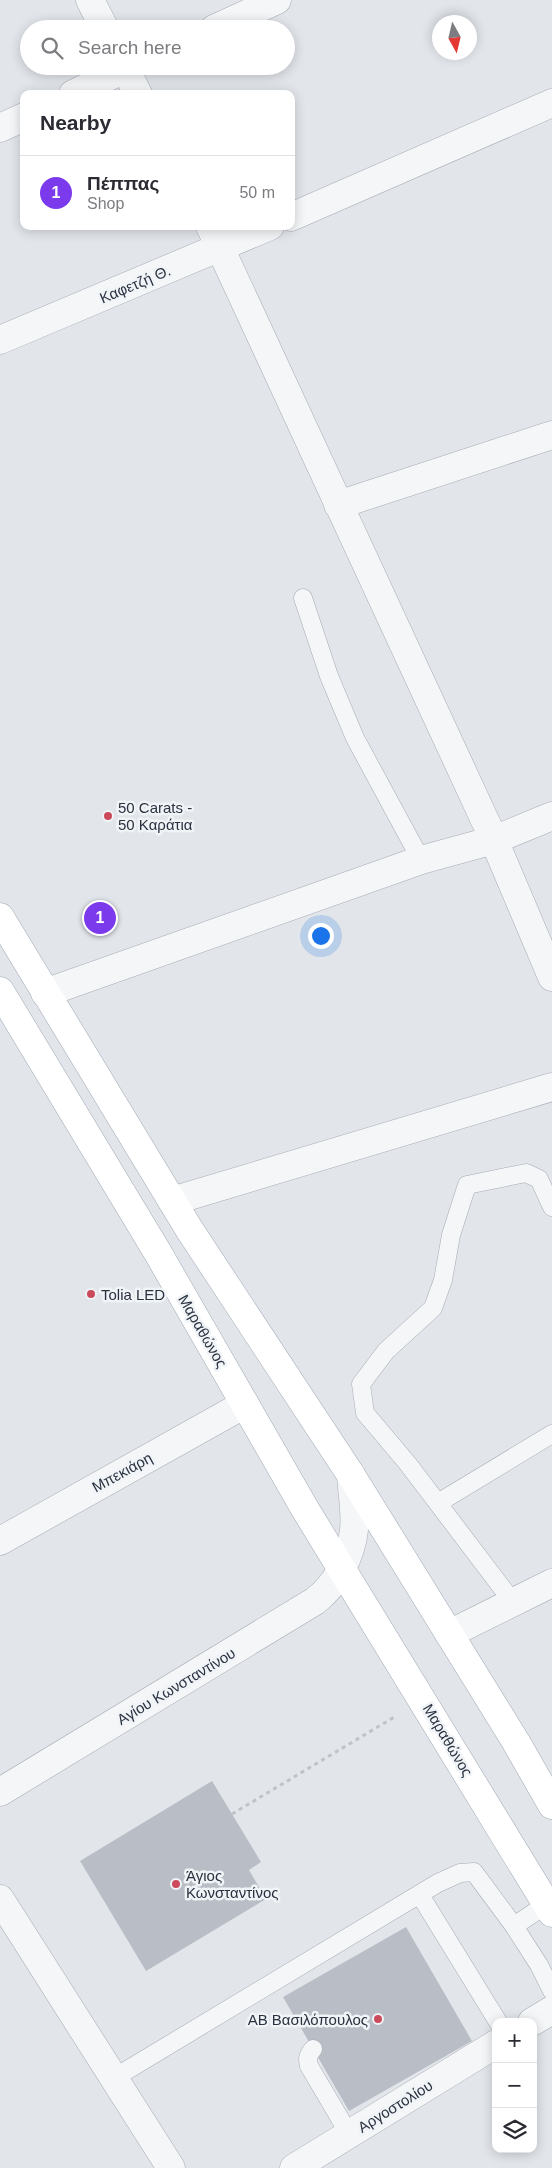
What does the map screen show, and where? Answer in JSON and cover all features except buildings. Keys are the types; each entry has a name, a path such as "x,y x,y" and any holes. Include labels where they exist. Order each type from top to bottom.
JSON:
{"main road":[{"path":"0,917 172,1201 351,1475 552,1805"},
{"name":"Μαραθώνος","path":"0,991 158,1253 342,1569 549,1908"}],"street":[{"path":"90,0 100,20"},
{"path":"234,20 277,0"},
{"path":"81,90 111,75"},
{"path":"130,75 136,90"},
{"path":"295,215 552,103"},
{"path":"0,128 20,119"},
{"name":"Καφετζή Θ.","path":"0,340 215,237 250,230"},
{"path":"215,237 494,840 552,977"},
{"path":"338,505 552,435"},
{"path":"45,993 421,860 494,840 552,816"},
{"path":"172,1201 552,1087"},
{"name":"Μπεκιάρη","path":"0,1541 245,1404"},
{"path":"342,1569 354,1529 351,1475"},
{"name":"Αγίου Κωνσταντίνου","path":"0,1792 316,1601 326,1593 342,1569"},
{"path":"449,1634 512,1601 552,1583"},
{"path":"0,1899 171,2168"},
{"path":"537,2019 552,2010"},
{"name":"Αργοστολίου","path":"294,2168 492,2046"}],"lane":[{"path":"303,598 328,676 355,738 421,860"},
{"path":"512,1601 408,1464 365,1413 361,1384 386,1351 433,1308 443,1280 451,1235 467,1185 526,1173 539,1179 552,1207"},
{"path":"438,1503 552,1434"},
{"path":"114,2078 438,1883 460,1873 474,1872 514,1926 539,1965 552,1991"},
{"path":"420,1895 496,2018"},
{"path":"514,1926 549,1908"},
{"path":"313,2050 307,2060 349,2134"}],"path":[{"path":"232,1814 423,1700"}],"place":[{"name":"50 Carats - 50 Καράτια","path":"108,816"},
{"name":"Πέππας","path":"100,918"},
{"name":"Tolia LED","path":"91,1294"},
{"name":"Άγιος Κωνσταντίνος","path":"176,1884"},
{"name":"ΑΒ Βασιλόπουλος","path":"378,2019"}]}
